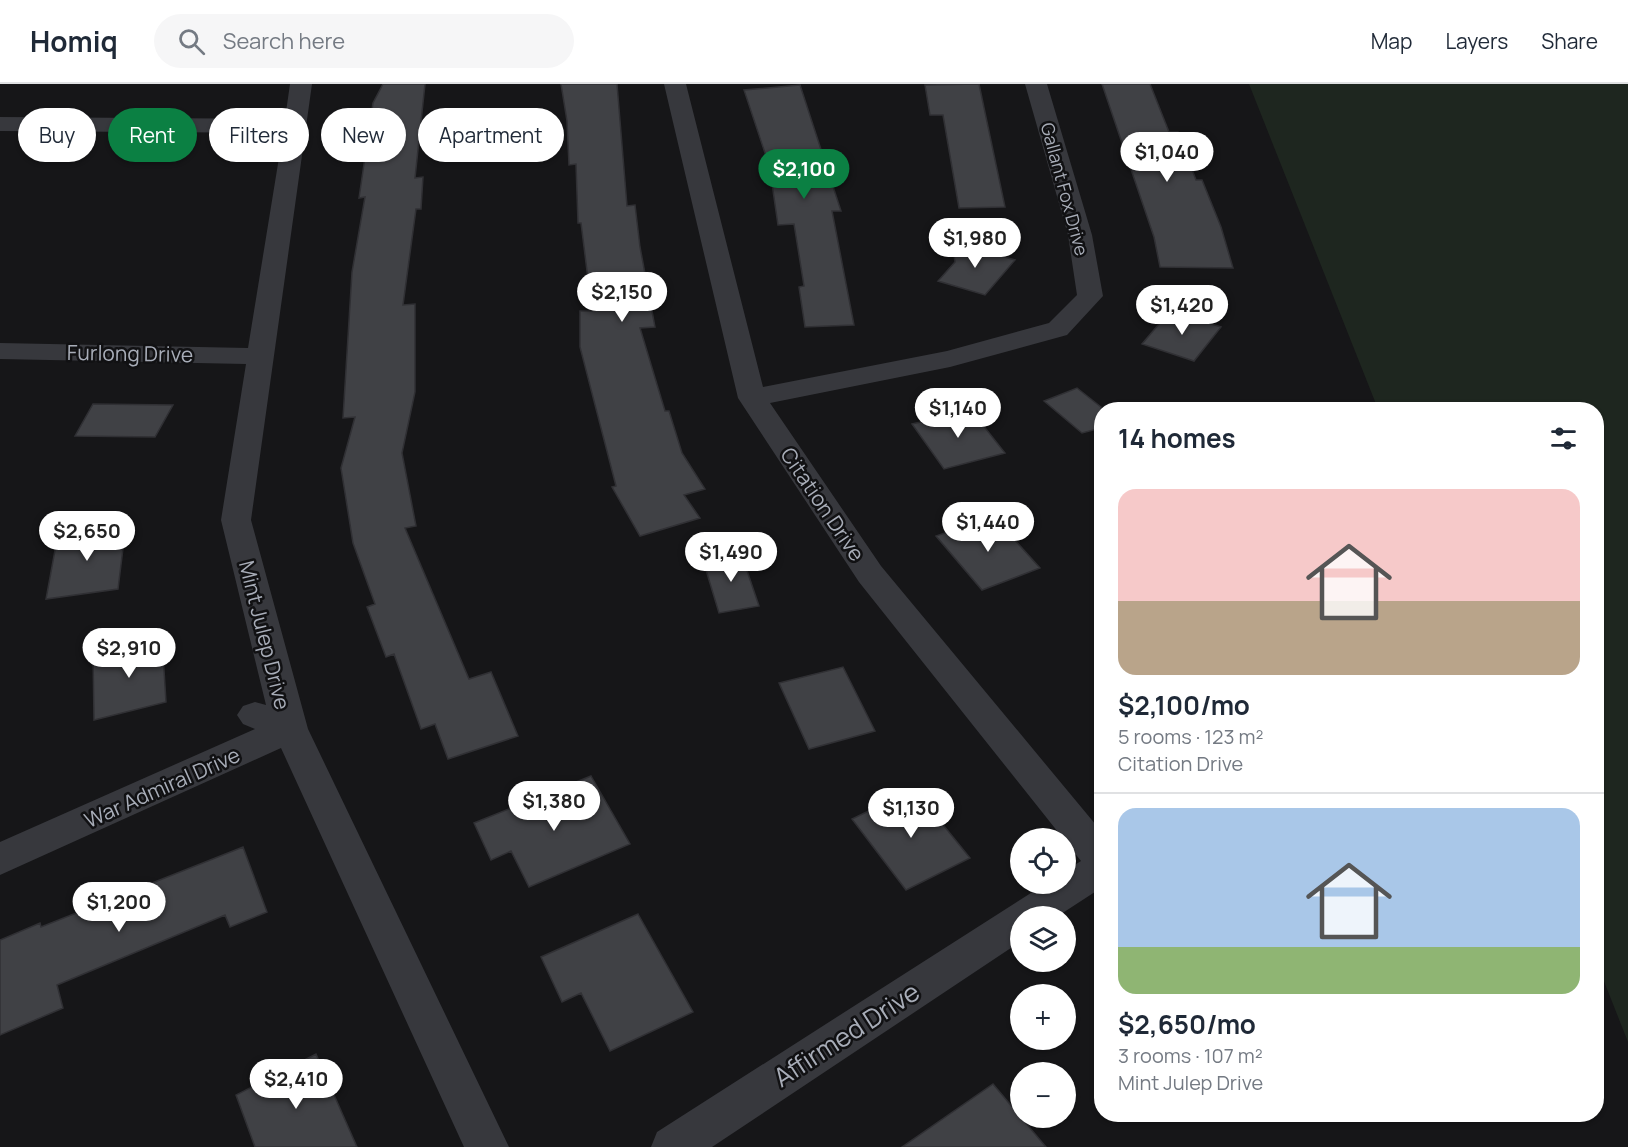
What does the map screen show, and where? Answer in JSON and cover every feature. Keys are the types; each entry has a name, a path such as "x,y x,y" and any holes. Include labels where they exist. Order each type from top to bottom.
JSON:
{"street":[{"name":"Mint Julep Drive","path":"297,108 301,84"},
{"name":"Citation Drive","path":"675,84 752,398 870,574 1094,849"},
{"name":"Gallant Fox Drive","path":"752,398 950,359 1058,329 1090,296 1080,235 1036,84"},
{"path":"0,124 209,125"},
{"name":"Mint Julep Drive","path":"289,162 236,520 290,729 487,1147"},
{"name":"Furlong Drive","path":"0,351 261,356"},
{"path":"255,715 290,729"},
{"name":"War Admiral Drive","path":"0,859 290,729"},
{"path":"1042,906 1094,873"},
{"name":"Affirmed Drive","path":"673,1147 1010,928"}],"shaded area":[{"path":"1249,84 1628,84 1628,1042 1604,981 1604,402 1375,402"}],"building":[{"path":"383,84 425,84 422,108 418,108 415,178 423,177 421,209 416,209 403,305 415,304 415,392 402,453 416,526 405,528 469,679 491,672 518,736 448,759 435,724 421,729 394,654 386,657 367,607 375,604 353,543 341,468 355,417 343,418 352,272 365,197 359,198 364,162 406,162 406,108 372,108"},
{"path":"561,84 617,84 627,206 635,205 640,247 655,327 640,328 665,411 669,411 682,453 705,489 684,495 700,518 640,536 612,487 616,486 580,347 580,311 592,311 581,223 578,223 576,164 569,165 567,121"},
{"path":"979,84 1005,207 959,208 943,115 930,115 925,85"},
{"path":"1102,84 1150,84 1169,132 1178,132 1196,180 1202,180 1221,227 1233,268 1160,267 1154,237"},
{"path":"800,85 841,211 832,211 854,325 805,327 799,287 804,286 794,224 778,225 768,156 766,156 744,90"},
{"path":"952,242 1015,260 985,295 938,281 955,262"},
{"path":"1170,311 1221,327 1194,361 1142,344"},
{"path":"1077,388 1095,402 1094,430 1082,433 1044,401"},
{"path":"93,404 173,405 155,437 75,436"},
{"path":"971,410 1005,453 944,469 912,424"},
{"path":"993,516 1040,568 982,590 936,536"},
{"path":"126,524 118,589 46,599 58,534"},
{"path":"741,553 759,606 719,613 703,560"},
{"path":"162,638 166,702 94,720 93,654"},
{"path":"843,667 875,731 809,749 779,683"},
{"path":"591,776 630,844 529,887 511,851 491,860 474,823"},
{"path":"914,789 970,858 906,890 852,819"},
{"path":"243,847 267,912 230,927 225,915 57,985 63,1008 0,1035 0,940 40,923 41,927"},
{"path":"638,914 693,1012 610,1051 581,993 562,1002 541,957"},
{"path":"316,1054 357,1147 255,1147 236,1095"},
{"path":"993,1084 1010,1104 1010,1128 1030,1128 1046,1147 902,1147"}]}
